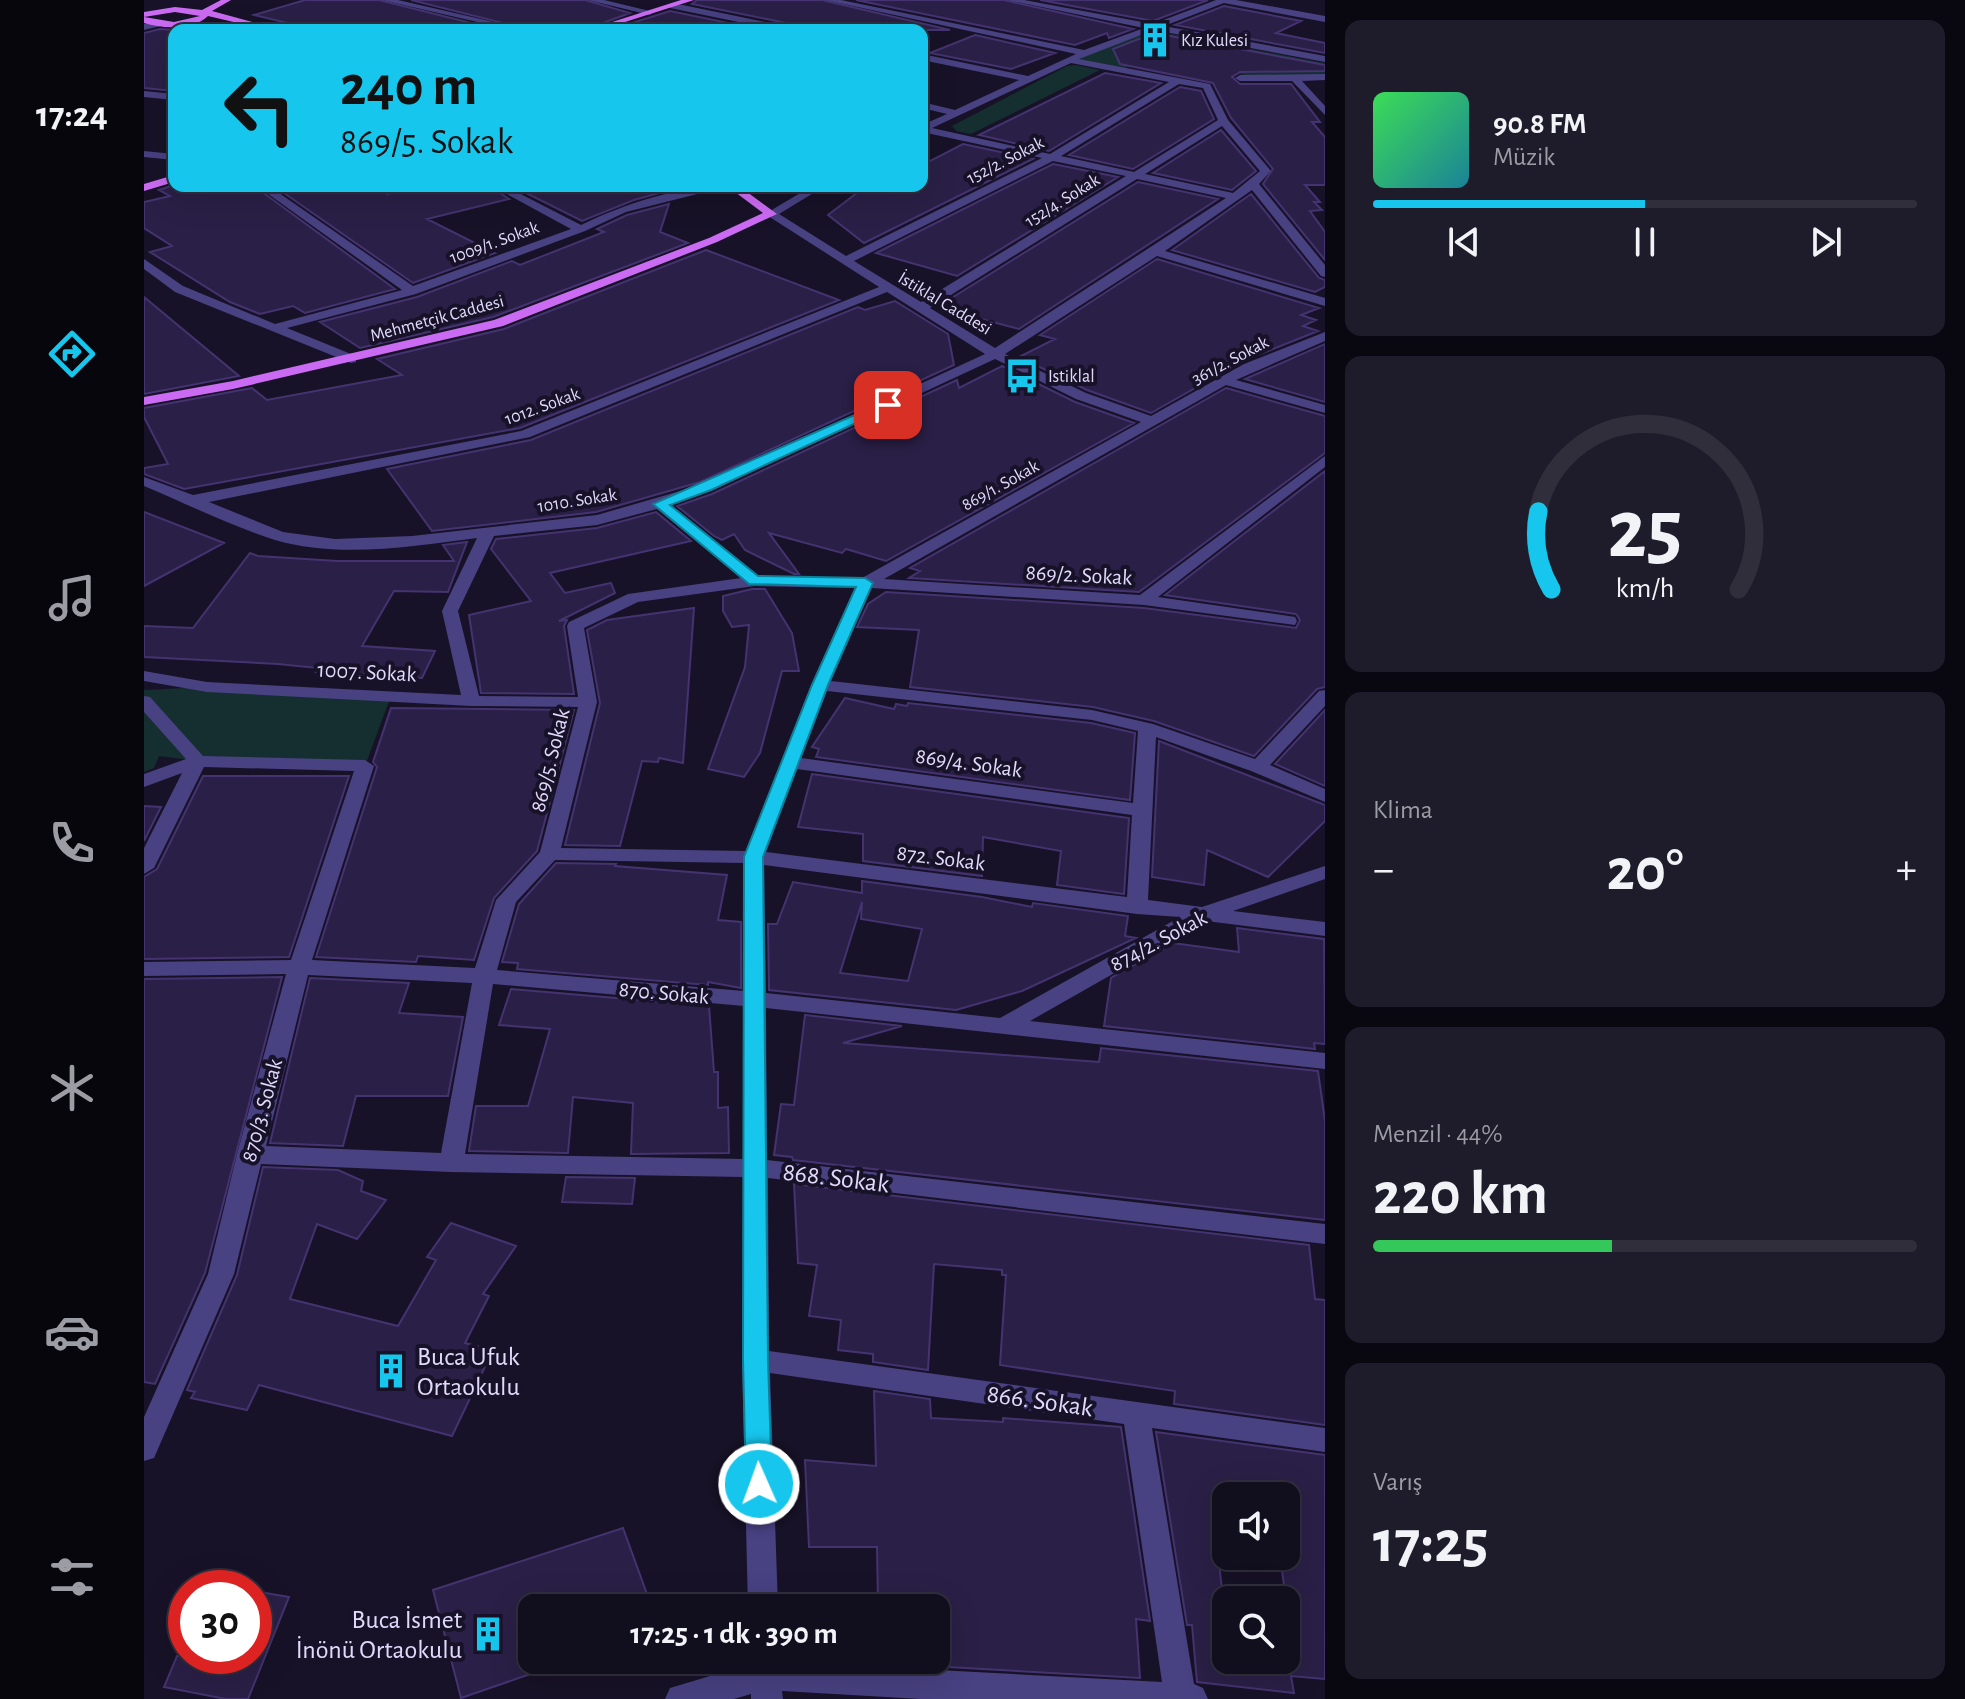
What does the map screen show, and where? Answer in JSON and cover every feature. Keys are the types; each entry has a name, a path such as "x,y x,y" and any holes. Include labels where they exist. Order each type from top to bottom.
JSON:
{"main road":[{"path":"144,20 155,11 202,0"},
{"path":"204,12 227,0"},
{"path":"613,24 690,0"},
{"path":"155,11 183,8 253,24"},
{"path":"158,24 190,22 204,17 204,12"},
{"path":"158,24 168,25"},
{"path":"144,188 168,180"},
{"name":"İstiklal Caddesi","path":"740,192 771,214"},
{"name":"Mehmetçik Caddesi","path":"144,401 351,359 498,323 713,240 771,214"}],"street":[{"path":"386,0 496,24"},
{"path":"592,0 650,12"},
{"path":"829,0 1085,53"},
{"path":"1011,0 1325,59"},
{"path":"928,126 1068,60 1223,0 1325,19"},
{"path":"673,6 761,24"},
{"path":"144,20 158,24"},
{"path":"928,58 1028,79"},
{"path":"1068,60 1207,86 1223,121 1266,171 1253,184 1325,273"},
{"path":"1240,78 1325,77"},
{"path":"1295,78 1325,112"},
{"name":"152/2. Sokak","path":"844,261 1052,157 1177,81"},
{"path":"144,94 168,96"},
{"path":"928,106 956,113"},
{"name":"152/4. Sokak","path":"919,309 1223,121"},
{"path":"928,130 1236,197"},
{"path":"144,154 168,156"},
{"name":"1010. Sokak","path":"144,481 280,536 335,544 412,541 597,520 660,504 706,488 995,354 1158,250 1253,184"},
{"path":"271,192 412,291"},
{"path":"509,192 581,229"},
{"name":"1009/1. Sokak","path":"273,328 412,291 581,229 622,209 697,192"},
{"path":"771,214 810,192"},
{"name":"İstiklal Caddesi","path":"771,214 995,354 1081,396 1154,422"},
{"path":"1158,250 1163,256 1325,302"},
{"path":"144,263 179,289 351,359"},
{"name":"1012. Sokak","path":"193,500 525,434 886,288"},
{"name":"361/2. Sokak","path":"1154,422 1249,367 1325,336"},
{"path":"1226,381 1325,409"},
{"name":"869/1. Sokak","path":"865,583 1154,422"},
{"path":"1144,600 1325,460"},
{"path":"660,504 755,581"},
{"path":"471,701 450,611 488,532"},
{"name":"869/5. Sokak","path":"451,1163 484,976 506,900 550,854 588,702 575,626 634,598 755,581 865,583"},
{"path":"763,1594 756,1360 754,857 820,685 865,583"},
{"name":"869/2. Sokak","path":"865,583 1144,600 1289,621"},
{"name":"1007. Sokak","path":"144,676 207,687 471,701 588,702"},
{"path":"820,685 1092,715 1147,728 1258,767 1325,796"},
{"path":"1258,767 1325,695"},
{"path":"144,701 198,761"},
{"path":"1137,907 1147,728"},
{"path":"144,781 198,761"},
{"path":"144,868 198,761"},
{"name":"870/3. Sokak","path":"144,1449 221,1274 249,1154 299,967 365,766 198,761"},
{"name":"869/4. Sokak","path":"790,762 1142,810"},
{"name":"872. Sokak","path":"550,854 754,857 1325,929"},
{"name":"874/2. Sokak","path":"1000,1028 1202,914 1325,872"},
{"name":"870. Sokak","path":"144,969 299,967 484,976 753,999 1325,1061"},
{"name":"868. Sokak","path":"249,1154 451,1163 757,1168 1325,1234"},
{"name":"866. Sokak","path":"756,1360 1325,1440"},
{"path":"1136,1414 1180,1698"},
{"path":"681,1699 766,1678 1192,1699"}],"green space":[{"path":"1145,29 1325,63 1325,78 1260,78 1150,57 1125,68 1073,58"},
{"path":"1067,66 1100,70 971,134 956,131 952,126"},
{"path":"207,687 391,696 365,766 198,761 159,756 154,768 144,772 144,690"}],"building":[{"path":"305,0 379,0 475,24 292,24 254,15"},
{"path":"411,0 585,0 630,13 600,24 507,24"},
{"path":"697,0 822,0 924,24 791,24 692,4"},
{"path":"856,0 1004,0 1133,29 1109,38 1107,33 1075,45"},
{"path":"1040,0 1208,0 1153,21"},
{"path":"1224,6 1301,21 1276,33 1325,43 1325,53 1175,25"},
{"path":"670,11 733,24 629,24"},
{"path":"928,25 950,30 928,30"},
{"path":"168,30 168,90 144,88 144,33"},
{"path":"1154,33 1325,65 1325,71 1240,72 1232,77 1240,84 1291,84 1320,122 1312,122 1325,137 1325,185 1305,185 1320,202 1314,202 1322,210 1310,211 1325,232 1325,260 1263,184 1273,169 1231,118 1213,83 1120,64 1113,49"},
{"path":"975,35 1055,53 1011,69 930,53"},
{"path":"1105,73 1161,83 1049,151 979,135"},
{"path":"1180,87 1201,91 1214,119 1133,169 1069,155"},
{"path":"1221,130 1256,171 1232,190 1153,173"},
{"path":"963,144 1033,159 864,243 828,215 858,192 928,192 928,162"},
{"path":"1053,164 1118,177 957,276 876,253"},
{"path":"1138,182 1218,199 1019,329 951,311 942,304"},
{"path":"168,187 168,192 262,192 395,289 305,313 293,306 260,314 230,302 150,252 172,246 144,228 144,202 170,196 159,190"},
{"path":"283,192 498,192 509,199 427,219 495,253 413,283"},
{"path":"524,192 663,192 634,200 582,221"},
{"path":"1251,194 1319,278 1325,280 1325,287 1315,292 1172,250"},
{"path":"669,204 660,232 688,243 493,317 360,348 320,322 417,297 512,261 520,265 604,232 597,229 627,215"},
{"path":"706,250 839,300 520,428 184,489 144,474 144,468 168,464 144,417 144,408 252,388 267,400 402,375 377,359 504,329"},
{"path":"1157,259 1319,308 1301,315 1316,320 1303,326 1318,331 1243,361 1151,413 1087,390 1019,357 1055,339 1040,335"},
{"path":"144,297 239,376 144,394"},
{"path":"895,301 948,334 954,365 700,482 596,512 432,531 387,469 531,440 858,307 865,310"},
{"path":"1325,344 1325,402 1245,379"},
{"path":"1002,366 1075,402 1134,423 886,561 846,549 842,553 769,533 799,574 794,574 745,550 734,534 722,540 714,536 677,506 712,494 957,380 959,388"},
{"path":"1226,388 1325,416 1325,453 1139,592 909,578 920,571 910,568"},
{"path":"1325,471 1325,687 1317,689 1254,756 1154,721 1093,707 910,687 919,630 857,627 868,604 886,592 1144,608 1296,628 1300,620 1296,614 1165,595"},
{"path":"144,512 224,543 144,586"},
{"path":"656,512 691,541 550,573 565,593 611,583 615,593 559,621 567,620 564,626 574,694 481,693 469,615 531,601 491,549 496,539 597,528"},
{"path":"467,542 448,592 394,591 362,646 435,651 422,678 316,672 318,668 278,664 144,657 144,626 193,628 250,553 337,561 454,561 443,545"},
{"path":"765,589 792,633 799,671 782,671 760,753 744,777 708,769 745,667 749,625 732,627 723,611 723,596"},
{"path":"694,608 683,763 659,758 658,762 642,761 620,846 565,845 600,703 587,630 607,620"},
{"path":"845,698 894,709 896,704 907,706 908,703 1091,723 1135,733 1130,800 816,757 819,749 812,747"},
{"path":"391,708 574,710 537,851 494,898 474,960 418,956 416,962 316,957 377,767 373,762"},
{"path":"1325,710 1325,786 1275,764"},
{"path":"1159,741 1325,805 1325,821 1268,877 1207,850 1204,885 1152,877"},
{"path":"812,774 1129,818 1124,894 1057,885 1061,851 983,837 982,876 863,861 863,834 798,827"},
{"path":"203,776 349,776 289,957 144,959 144,877 157,869"},
{"path":"144,806 161,807 144,841"},
{"path":"556,863 616,864 727,875 718,920 741,922 741,988 708,982 708,985 517,969 518,963 502,962 519,904"},
{"path":"862,881 1032,907 1033,903 1128,916 1125,936 1136,938 1022,991 956,1010 769,990 768,924 777,924 793,882 862,893","holes":["862,902 861,919 922,929 908,981 840,973"]},
{"path":"1237,928 1324,939 1325,1044 1314,1043 1315,1049 1104,1026 1111,978 1173,943 1239,952"},
{"path":"282,977 205,1273 155,1384 144,1382 144,979"},
{"path":"310,978 409,983 399,1013 463,1017 448,1096 356,1096 343,1146 270,1143"},
{"path":"511,989 709,1006 714,1072 718,1072 718,1108 728,1107 729,1153 631,1154 633,1103 573,1097 568,1153 469,1151 476,1106 528,1106 550,1029 499,1025"},
{"path":"805,1015 902,1026 843,1043 1099,1062 1101,1048 1318,1071 1325,1121 1325,1220 793,1160 792,1157 774,1155 781,1104 794,1105"},
{"path":"263,1167 338,1170 363,1181 361,1191 386,1200 357,1239 317,1224 290,1299 398,1326 436,1260 427,1257 451,1223 516,1246 483,1294 489,1296 465,1343 493,1350 452,1436 259,1385 247,1410 191,1398 195,1392 187,1390 237,1275"},
{"path":"566,1177 635,1178 632,1204 562,1202"},
{"path":"794,1184 1309,1245 1315,1299 1325,1300 1325,1425 1174,1404 1175,1391 1000,1365 1006,1275 1002,1275 1002,1270 934,1264 928,1370 873,1362 873,1354 838,1350 841,1320 809,1316 817,1265 798,1263"},
{"path":"874,1391 930,1399 931,1418 1003,1422 1003,1418 1121,1427 1150,1621 1136,1619 1140,1678 950,1667 950,1594 878,1594 877,1547 809,1547 805,1460 876,1466"},
{"path":"1156,1432 1325,1455 1325,1679 1291,1676 1294,1693 1197,1682 1192,1625 1187,1625","holes":["1212,1482 1300,1482 1300,1570 1282,1570 1284,1586 1300,1586 1300,1674 1212,1674 1212,1586 1222,1586 1220,1570 1212,1570"]},
{"name":"Buca İsmet İnönü Ortaokulu","path":"623,1528 647,1594 518,1594 518,1674 530,1674 461,1698 433,1590"},
{"path":"272,1594 289,1597 272,1639"},
{"path":"169,1674 258,1674 248,1699 226,1699 164,1687"}],"place":[{"name":"Kız Kulesi","path":"1155,40"},
{"name":"Istiklal","path":"1022,376"},
{"name":"Buca Ufuk Ortaokulu","path":"391,1371"},
{"name":"Buca İsmet İnönü Ortaokulu","path":"488,1634"}],"route":[{"path":"759,1484 754,857 820,685 865,583 755,581 660,504 706,488 888,405"}]}
